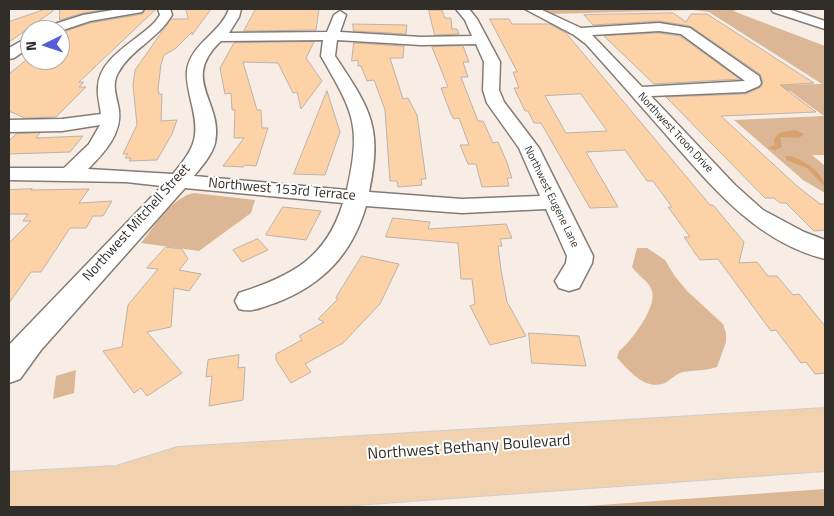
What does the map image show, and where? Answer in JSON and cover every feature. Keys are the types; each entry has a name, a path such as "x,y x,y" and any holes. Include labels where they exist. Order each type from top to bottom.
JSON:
{"main road":[{"name":"Northwest Bethany Boulevard","path":"9,493 116,486 178,467 825,425"},
{"name":"Northwest Bethany Boulevard","path":"116,486 170,498 825,452"}],"street":[{"path":"70,21 138,9"},
{"path":"71,174 108,130 110,118 106,86 108,76 125,55 162,24 166,15 164,9"},
{"name":"Northwest Mitchell Street","path":"9,369 19,342 179,181 201,152 206,141 196,68 197,62 208,46 227,28 235,9"},
{"name":"Northwest Eugene Lane","path":"462,9 471,19 492,62 491,90 496,103 503,116 525,142 580,256 579,263 569,281"},
{"name":"Northwest Troon Drive","path":"532,9 579,32 728,190 755,215 795,238 825,250"},
{"path":"777,9 825,26"},
{"path":"249,300 292,286 329,255 343,235 356,198 362,168 363,126 360,109 328,56 331,36 340,15"},
{"path":"579,32 659,27 685,31 753,79 753,83 745,87 637,92"},
{"path":"219,37 372,36 421,41 481,40"},
{"path":"9,55 20,47"},
{"path":"9,126 62,125 110,118"},
{"name":"Northwest 153rd Terrace","path":"9,174 71,174 179,181 462,206 555,202"}],"shaded area":[{"path":"541,9 742,9 733,11 825,46 825,155 812,155 825,166 825,193 803,180 734,120 824,116 790,91 767,88 768,85 822,84 709,12 693,10 550,14"},
{"path":"795,130 804,134 799,138 780,137 782,147 775,150 768,148 775,145 774,139 779,133"},
{"path":"786,156 798,159 810,166 821,177 825,187 807,168 786,160"},
{"path":"194,193 255,200 251,213 199,251 141,243 171,206 178,200"},
{"path":"637,248 647,248 665,260 687,291 723,324 726,342 717,367 683,372 665,383 655,385 649,384 637,377 617,358 619,351 642,324 653,298 649,285 632,267"},
{"path":"76,370 74,393 53,399 56,376"},
{"path":"825,489 825,507 572,507"}],"building":[{"path":"46,9 52,9 53,11 40,20 20,20 20,34 9,42 9,22"},
{"path":"60,9 109,9 83,13 60,20"},
{"path":"146,9 156,9 79,82 84,82 79,87 86,87 56,117 25,118 9,111 9,74 20,65 20,70 70,70 70,30 90,23 142,14"},
{"path":"186,9 211,9 192,35 192,32 175,49 164,55 161,64 158,89 159,94 162,94 161,121 177,120 172,134 157,160 129,161 131,158 125,158 128,154 123,154 137,125 133,85 135,70 171,19 188,19"},
{"path":"256,9 319,9 316,30 244,31"},
{"path":"429,10 442,10 445,18 451,18 452,29 457,29 459,34 435,35"},
{"path":"673,13 686,22 691,14 707,14 814,83 780,85 816,112 721,116 797,186 820,204 825,204 825,230 814,231 786,203 780,203 774,198 765,198 666,97 746,94 761,87 763,82 760,74 690,26 659,21 593,25 584,15"},
{"path":"490,19 509,19 512,24 550,24 566,33 710,205 713,205 744,242 739,263 757,262 768,276 777,276 793,295 799,294 825,326 825,373 815,374 806,362 801,363 776,330 771,331 718,259 700,260 684,237 690,237 668,207 672,207 653,181 647,181 625,150 586,152 618,207 590,208 541,123 534,123 528,111 525,111 514,88 519,88 513,72 517,72","holes":["581,94 607,131 566,133 545,96"]},
{"path":"353,24 407,25 406,34 354,31"},
{"path":"659,33 680,36 740,79 654,84 604,36"},
{"path":"314,42 306,58 322,81 301,109 297,92 293,93 278,63 243,62 257,110 261,110 262,128 268,128 256,166 223,166 244,138 234,138 235,110 232,110 231,93 225,94 220,68 234,43"},
{"path":"354,43 404,46 403,58 390,58 403,99 408,98 417,115 426,179 421,179 422,185 398,187 397,181 390,181 385,110 374,80 367,81 361,66 358,66 358,60 352,61"},
{"path":"463,46 469,62 463,62 468,77 461,77 478,121 483,121 493,143 498,142 506,160 512,178 507,178 509,186 482,187 476,164 468,164 460,145 469,145 459,118 454,119 451,114 441,88 448,87 432,47"},
{"path":"327,91 340,132 325,175 294,174"},
{"path":"40,133 36,138 83,136 70,152 9,154 9,141 16,134"},
{"path":"89,189 79,203 112,201 103,216 93,216 86,228 70,228 41,272 31,272 9,303 9,243 31,221 23,221 28,214 9,214 9,190"},
{"path":"283,207 321,211 306,240 266,235"},
{"path":"393,218 430,222 428,229 506,224 512,238 500,239 502,246 498,246 501,270 507,302 526,336 490,345 470,306 475,304 472,279 461,279 458,243 386,237"},
{"path":"258,239 268,250 242,262 233,250"},
{"path":"166,247 182,249 188,259 179,270 201,274 189,291 174,288 171,327 147,332 182,373 147,396 141,388 134,393 103,351 122,347 128,305 158,269 147,268"},
{"path":"362,256 399,264 380,304 343,343 305,364 311,372 291,383 276,360 276,354 302,340 299,336 324,322 318,319 338,299 336,298"},
{"path":"529,333 579,336 586,366 532,363"},
{"path":"239,355 238,368 245,367 243,400 209,406 212,376 206,377 208,360"}]}
